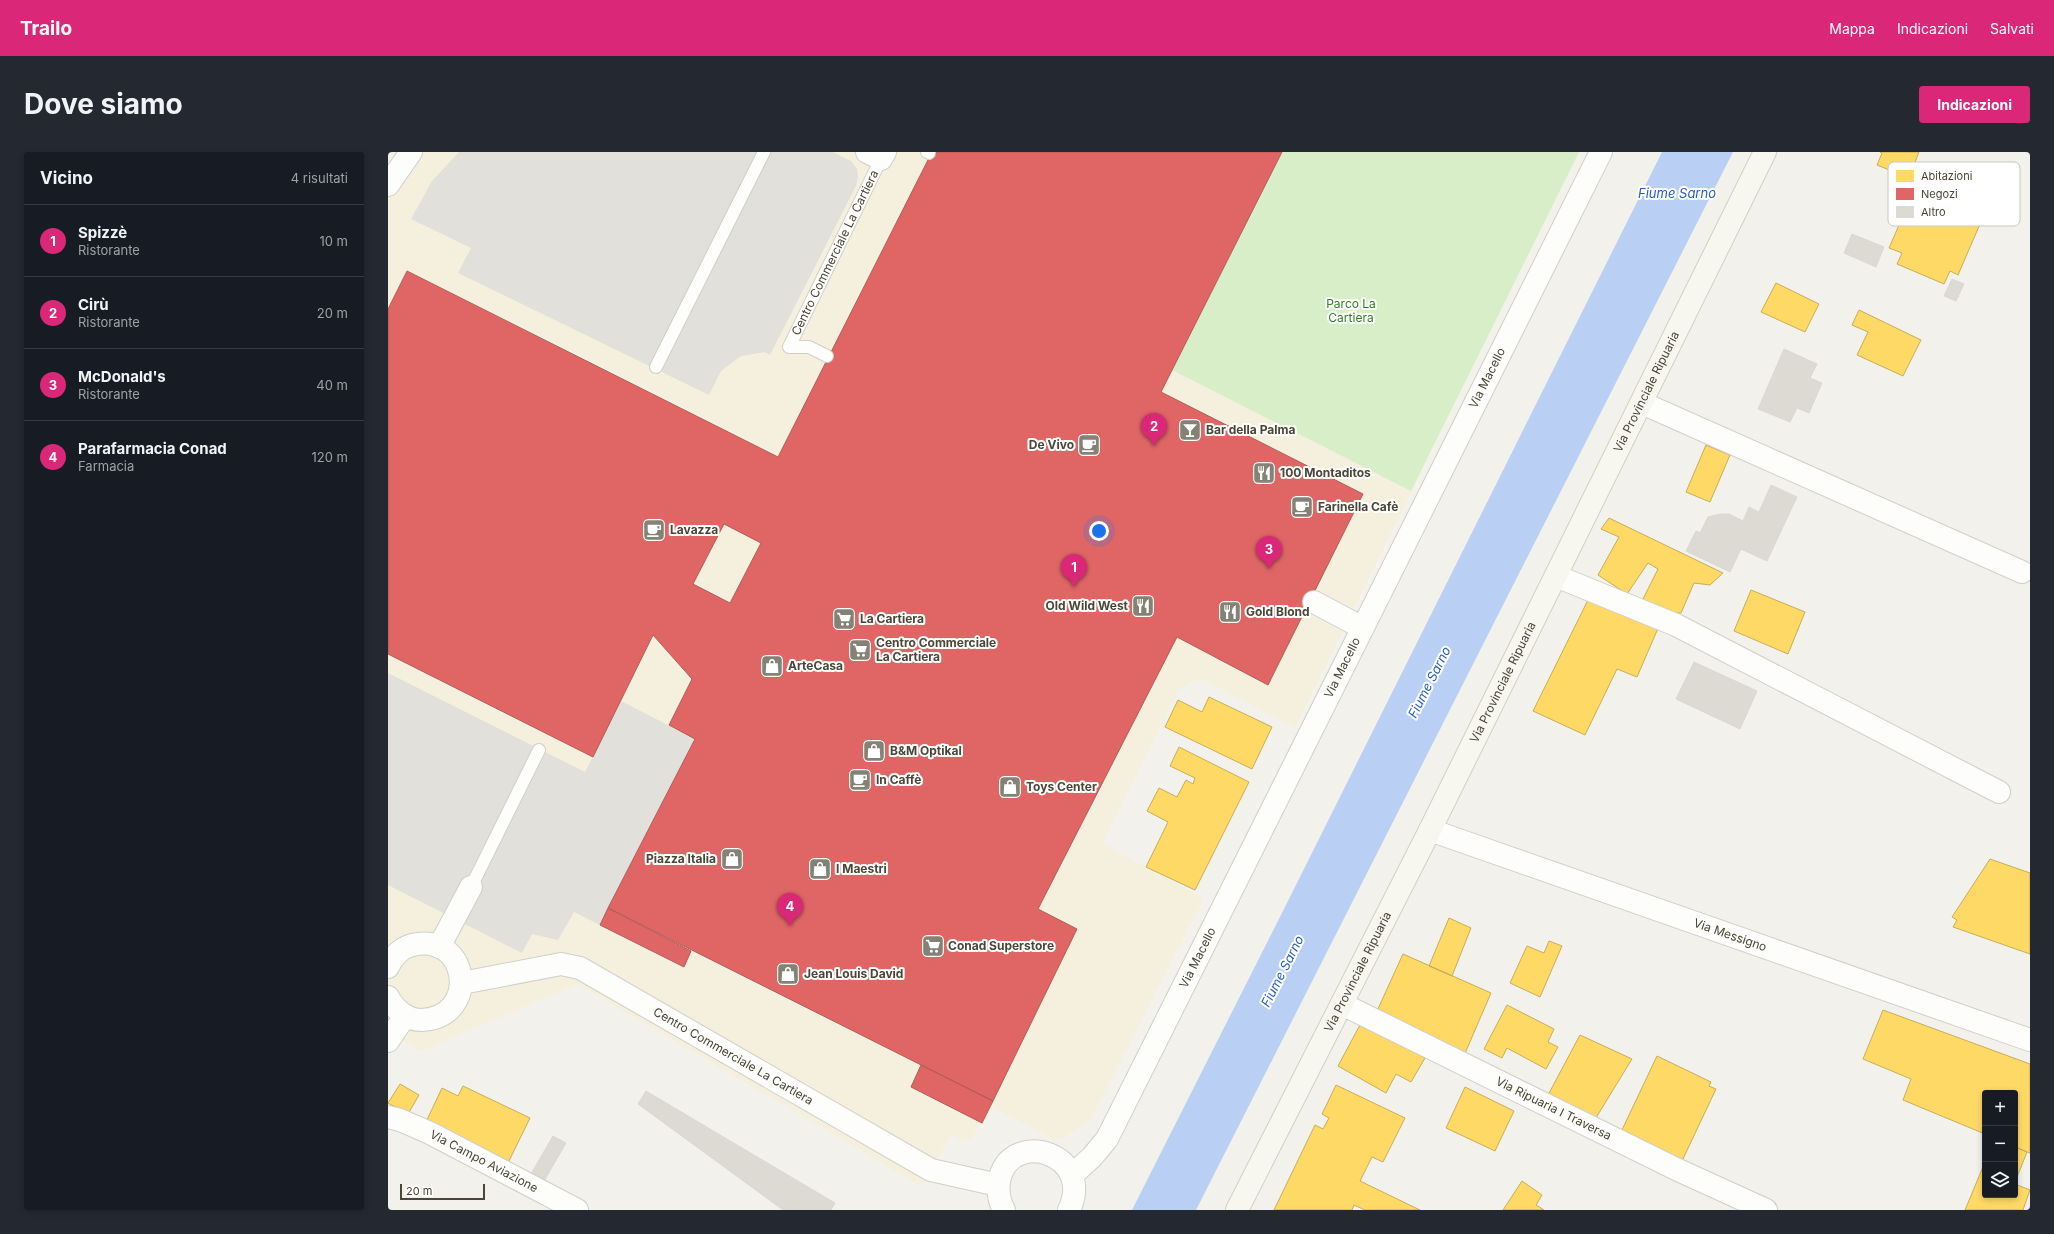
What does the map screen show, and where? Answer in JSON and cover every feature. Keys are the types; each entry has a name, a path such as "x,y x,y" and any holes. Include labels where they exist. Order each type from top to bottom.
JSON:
{"main road":[{"name":"Via Provinciale Ripuaria","path":"1237,1210 1430,830 1765,152"}],"street":[{"path":"388,185 411,152"},
{"name":"Via Macello","path":"1072,1175 1092,1157 1107,1139 1314,726 1361,626 1601,152"},
{"path":"1642,403 2022,572"},
{"path":"1556,576 1676,626 2000,792"},
{"path":"1314,602 1361,626"},
{"name":"Via Messigno","path":"1430,830 2030,1040"},
{"path":"439,947 471,886"},
{"path":"388,997 396,1008 406,1016 417,1020 430,1020 442,1015 452,1007 459,996 462,983 460,970 454,958 433,944 420,943 408,946 398,953 389,964"},
{"name":"Centro Commerciale La Cartiera","path":"462,983 561,964 580,968 931,1170 998,1185"},
{"name":"Via Ripuaria I Traversa","path":"1342,1004 1676,1169 1766,1210"},
{"path":"388,1041 406,1016"},
{"name":"Via Campo Aviazione","path":"388,1117 400,1120 430,1133 577,1210"},
{"path":"1004,1210 999,1198 998,1185 1002,1173 1009,1163 1018,1155 1043,1151 1055,1156 1065,1164 1072,1175 1075,1187 1074,1200 1069,1210"}],"lane":[{"path":"656,367 764,152"},
{"name":"Centro Commerciale La Cartiera","path":"827,356 809,347 789,347 878,154"},
{"path":"471,886 539,750"}],"shaded area":[{"name":"Centro Commerciale La Cartiera","path":"396,152 1579,152 1295,728 1206,681 1195,680 1179,690 1102,844 1204,898 1089,1122 1064,1137 1053,1139 992,1107 972,1138 963,1140 951,1135 921,1186 578,984 421,1051 388,1033 388,162"},
{"path":"459,152 833,152 851,161 857,169 858,177 856,186 770,355 765,352 741,356 721,371 709,395 458,273 471,248 411,219 432,181"},
{"path":"388,673 585,772 621,701 695,739 600,925 574,912 558,940 532,934 522,953 388,885"}],"green space":[{"name":"Parco La Cartiera","path":"1282,152 1579,152 1411,491 1172,370"}],"water":[{"name":"Fiume Sarno","path":"1662,152 1733,152 1196,1210 1132,1210 1287,903"}],"building: Abitazioni":[{"path":"1880,152 1919,152 1915,162 1888,162 1888,169 1877,165 1882,153"},
{"path":"1899,226 1979,226 1958,275 1950,271 1944,284 1897,264 1902,253 1889,248"},
{"path":"1776,283 1819,304 1805,332 1761,312"},
{"path":"1859,310 1921,340 1903,376 1857,355 1868,332 1852,325"},
{"path":"1706,445 1730,455 1710,502 1686,492"},
{"path":"1609,518 1723,573 1710,585 1694,583 1681,613 1660,613 1641,603 1658,569 1648,563 1627,594 1598,575 1619,537 1601,529"},
{"path":"1751,590 1805,612 1788,654 1734,631"},
{"path":"1589,598 1659,626 1637,677 1617,669 1585,735 1533,711"},
{"path":"1209,697 1272,727 1252,769 1165,727 1178,700 1202,712"},
{"path":"1179,747 1249,782 1195,890 1146,867 1168,822 1147,811 1159,788 1177,797 1186,780 1193,784 1195,778 1170,766"},
{"path":"1990,859 2030,873 2030,954 1953,927 1957,920 1952,917"},
{"path":"1449,918 1471,928 1452,976 1429,966"},
{"path":"1549,941 1562,946 1540,997 1510,983 1527,946 1544,953"},
{"path":"1403,954 1491,993 1463,1058 1377,1011"},
{"path":"1507,1005 1554,1029 1548,1042 1558,1047 1546,1069 1507,1048 1502,1058 1484,1049"},
{"path":"1883,1010 2030,1064 2030,1153 2018,1148 2018,1090 1982,1090 1982,1133 1903,1100 1911,1079 1863,1059"},
{"path":"1361,1023 1425,1058 1411,1082 1396,1074 1386,1093 1338,1066"},
{"path":"1580,1035 1632,1059 1594,1121 1548,1095"},
{"path":"1657,1056 1711,1082 1709,1086 1716,1089 1682,1161 1621,1132"},
{"path":"400,1084 419,1095 408,1114 388,1103"},
{"path":"1336,1085 1405,1118 1383,1162 1372,1157 1360,1181 1420,1210 1365,1210 1354,1205 1352,1210 1274,1210 1315,1125 1323,1129 1329,1118 1322,1114"},
{"path":"463,1086 530,1118 508,1163 425,1124 442,1088 458,1096"},
{"path":"1465,1087 1514,1111 1495,1151 1446,1128"},
{"path":"2018,1148 2027,1152 2018,1174"},
{"path":"1982,1169 1982,1198 2018,1198 2018,1185 2030,1190 2023,1210 1965,1210"},
{"path":"1522,1181 1542,1195 1536,1205 1544,1210 1503,1210"}],"building: Negozi":[{"name":"La Cartiera","path":"932,152 1282,152 1161,392 1363,494 1268,685 1177,637 1038,909 1077,929 993,1101 608,908 695,739 669,725 692,679 653,635 593,757 388,654 388,309 407,271 778,457","holes":["724,524 761,543 730,603 693,584"]},
{"path":"608,908 691,951 684,967 600,925"},
{"path":"921,1065 993,1101 982,1123 911,1087"}],"building: Altro":[{"path":"1852,234 1884,247 1876,267 1844,253"},
{"path":"1952,279 1964,284 1956,301 1944,296"},
{"path":"1784,349 1817,364 1810,378 1822,383 1809,413 1797,408 1790,422 1758,409"},
{"path":"1771,485 1797,497 1767,561 1741,549 1730,572 1686,551 1696,531 1700,533 1708,517 1720,514 1729,514 1743,521 1749,507 1759,512"},
{"path":"1694,662 1757,691 1740,729 1676,699"},
{"path":"646,1091 835,1203 831,1210 783,1210 638,1104"},
{"path":"553,1136 566,1143 544,1181 531,1174"}],"place":[{"name":"Bar della Palma","path":"1190,430"},
{"name":"De Vivo","path":"1089,445"},
{"name":"Cirù","path":"1154,446"},
{"name":"100 Montaditos","path":"1264,473"},
{"name":"Farinella Cafè","path":"1302,507"},
{"name":"Lavazza","path":"654,530"},
{"name":"McDonald's","path":"1269,569"},
{"name":"Spizzè","path":"1074,587"},
{"name":"Old Wild West","path":"1143,606"},
{"name":"Gold Blond","path":"1230,612"},
{"name":"La Cartiera","path":"844,619"},
{"name":"Centro Commerciale La Cartiera","path":"860,650"},
{"name":"ArteCasa","path":"772,666"},
{"name":"B&M Optikal","path":"874,751"},
{"name":"In Caffè","path":"860,780"},
{"name":"Toys Center","path":"1010,787"},
{"name":"Piazza Italia","path":"732,859"},
{"name":"I Maestri","path":"820,869"},
{"name":"Parafarmacia Conad","path":"790,926"},
{"name":"Conad Superstore","path":"933,946"},
{"name":"Jean Louis David","path":"788,974"}]}
